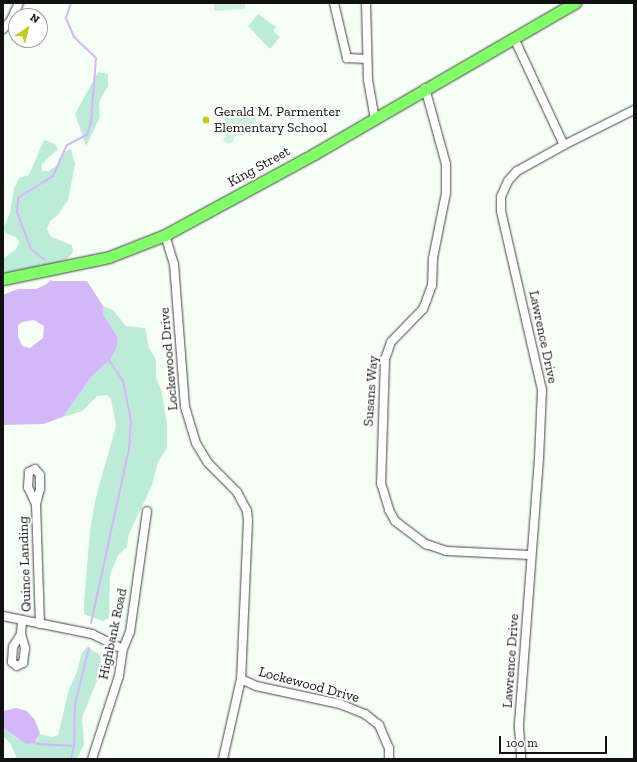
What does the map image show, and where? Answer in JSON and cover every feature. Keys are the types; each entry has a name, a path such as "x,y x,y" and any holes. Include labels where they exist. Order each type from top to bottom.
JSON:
{"main road":[{"name":"King Street","path":"3,280 109,256 165,235 375,118 575,3"}],"street":[{"path":"3,29 11,20 19,3"},
{"path":"334,3 348,58 367,59"},
{"path":"366,3 368,80 375,118"},
{"path":"514,38 564,145"},
{"name":"Susans Way","path":"426,88 446,164 446,193 433,258 432,285 427,299 423,309 391,342 384,359 381,483 389,510 395,521 426,544 446,551 531,555"},
{"name":"Lawrence Drive","path":"521,759 519,727 539,458 542,390 501,211 501,197 508,181 517,171 564,145 634,110"},
{"name":"Lockewood Drive","path":"165,235 174,264 184,407 193,437 208,463 237,492 247,511 249,532 242,679 223,759"},
{"name":"Quince Landing","path":"36,504 40,624"},
{"name":"Highbank Road","path":"92,759 119,676 123,649 131,626 147,511"},
{"path":"3,616 100,637 123,649"},
{"path":"21,634 22,621"},
{"name":"Lockewood Drive","path":"242,679 256,686 340,704 365,714 379,725 389,748 389,759"}],"green space":[{"path":"214,3 245,3 245,9 214,11"},
{"path":"258,14 276,27 273,31 280,37 270,49 248,26"},
{"path":"98,72 108,74 108,86 99,102 100,117 86,146 75,114"},
{"path":"233,106 247,109 256,120 253,132 234,137 233,142 228,144 223,140 227,133 223,115"},
{"path":"44,140 55,144 58,149 41,165 42,171 49,171 57,165 62,153 71,149 75,164 68,200 58,215 50,221 47,229 51,237 72,245 73,252 67,259 51,265 32,267 5,275 3,259 17,248 19,242 16,237 5,233 4,227 10,213 14,188 19,178 29,175"},
{"path":"103,306 113,310 126,326 145,328 149,348 156,360 156,377 162,393 167,424 167,448 158,462 152,485 129,534 127,547 118,555 110,575 109,618 103,621 84,614 84,604 90,531 96,497 116,426 111,399 107,395 97,396 82,411 63,417 92,376 109,361 118,338 103,314"},
{"path":"87,647 100,655 101,662 99,675 82,718 84,744 77,759 17,759 11,744 3,736 3,728 18,739 37,741 40,734 52,737 58,735 69,689 77,672 82,653"}],"shaded area":[{"path":"54,281 87,281 103,306 103,314 118,338 117,346 109,361 92,376 63,417 43,424 3,425 3,295 18,289 36,289","holes":["34,320 44,326 43,338 30,348 22,346 18,336 18,325 22,322"]},
{"path":"16,708 27,711 35,720 40,734 34,743 26,744 3,728 3,711"}],"waterway":[{"path":"45,260 31,249 17,213 18,198 53,176 67,145 87,135 91,122 96,58 74,37 66,18 71,3"},
{"path":"45,287 51,281 53,284"},
{"path":"91,623 129,449 131,421 123,381 108,359"},
{"path":"71,759 74,746 75,704 89,648"},
{"path":"32,741 37,744 74,746"}],"place":[{"name":"Gerald M. Parmenter Elementary School","path":"206,120"}]}
